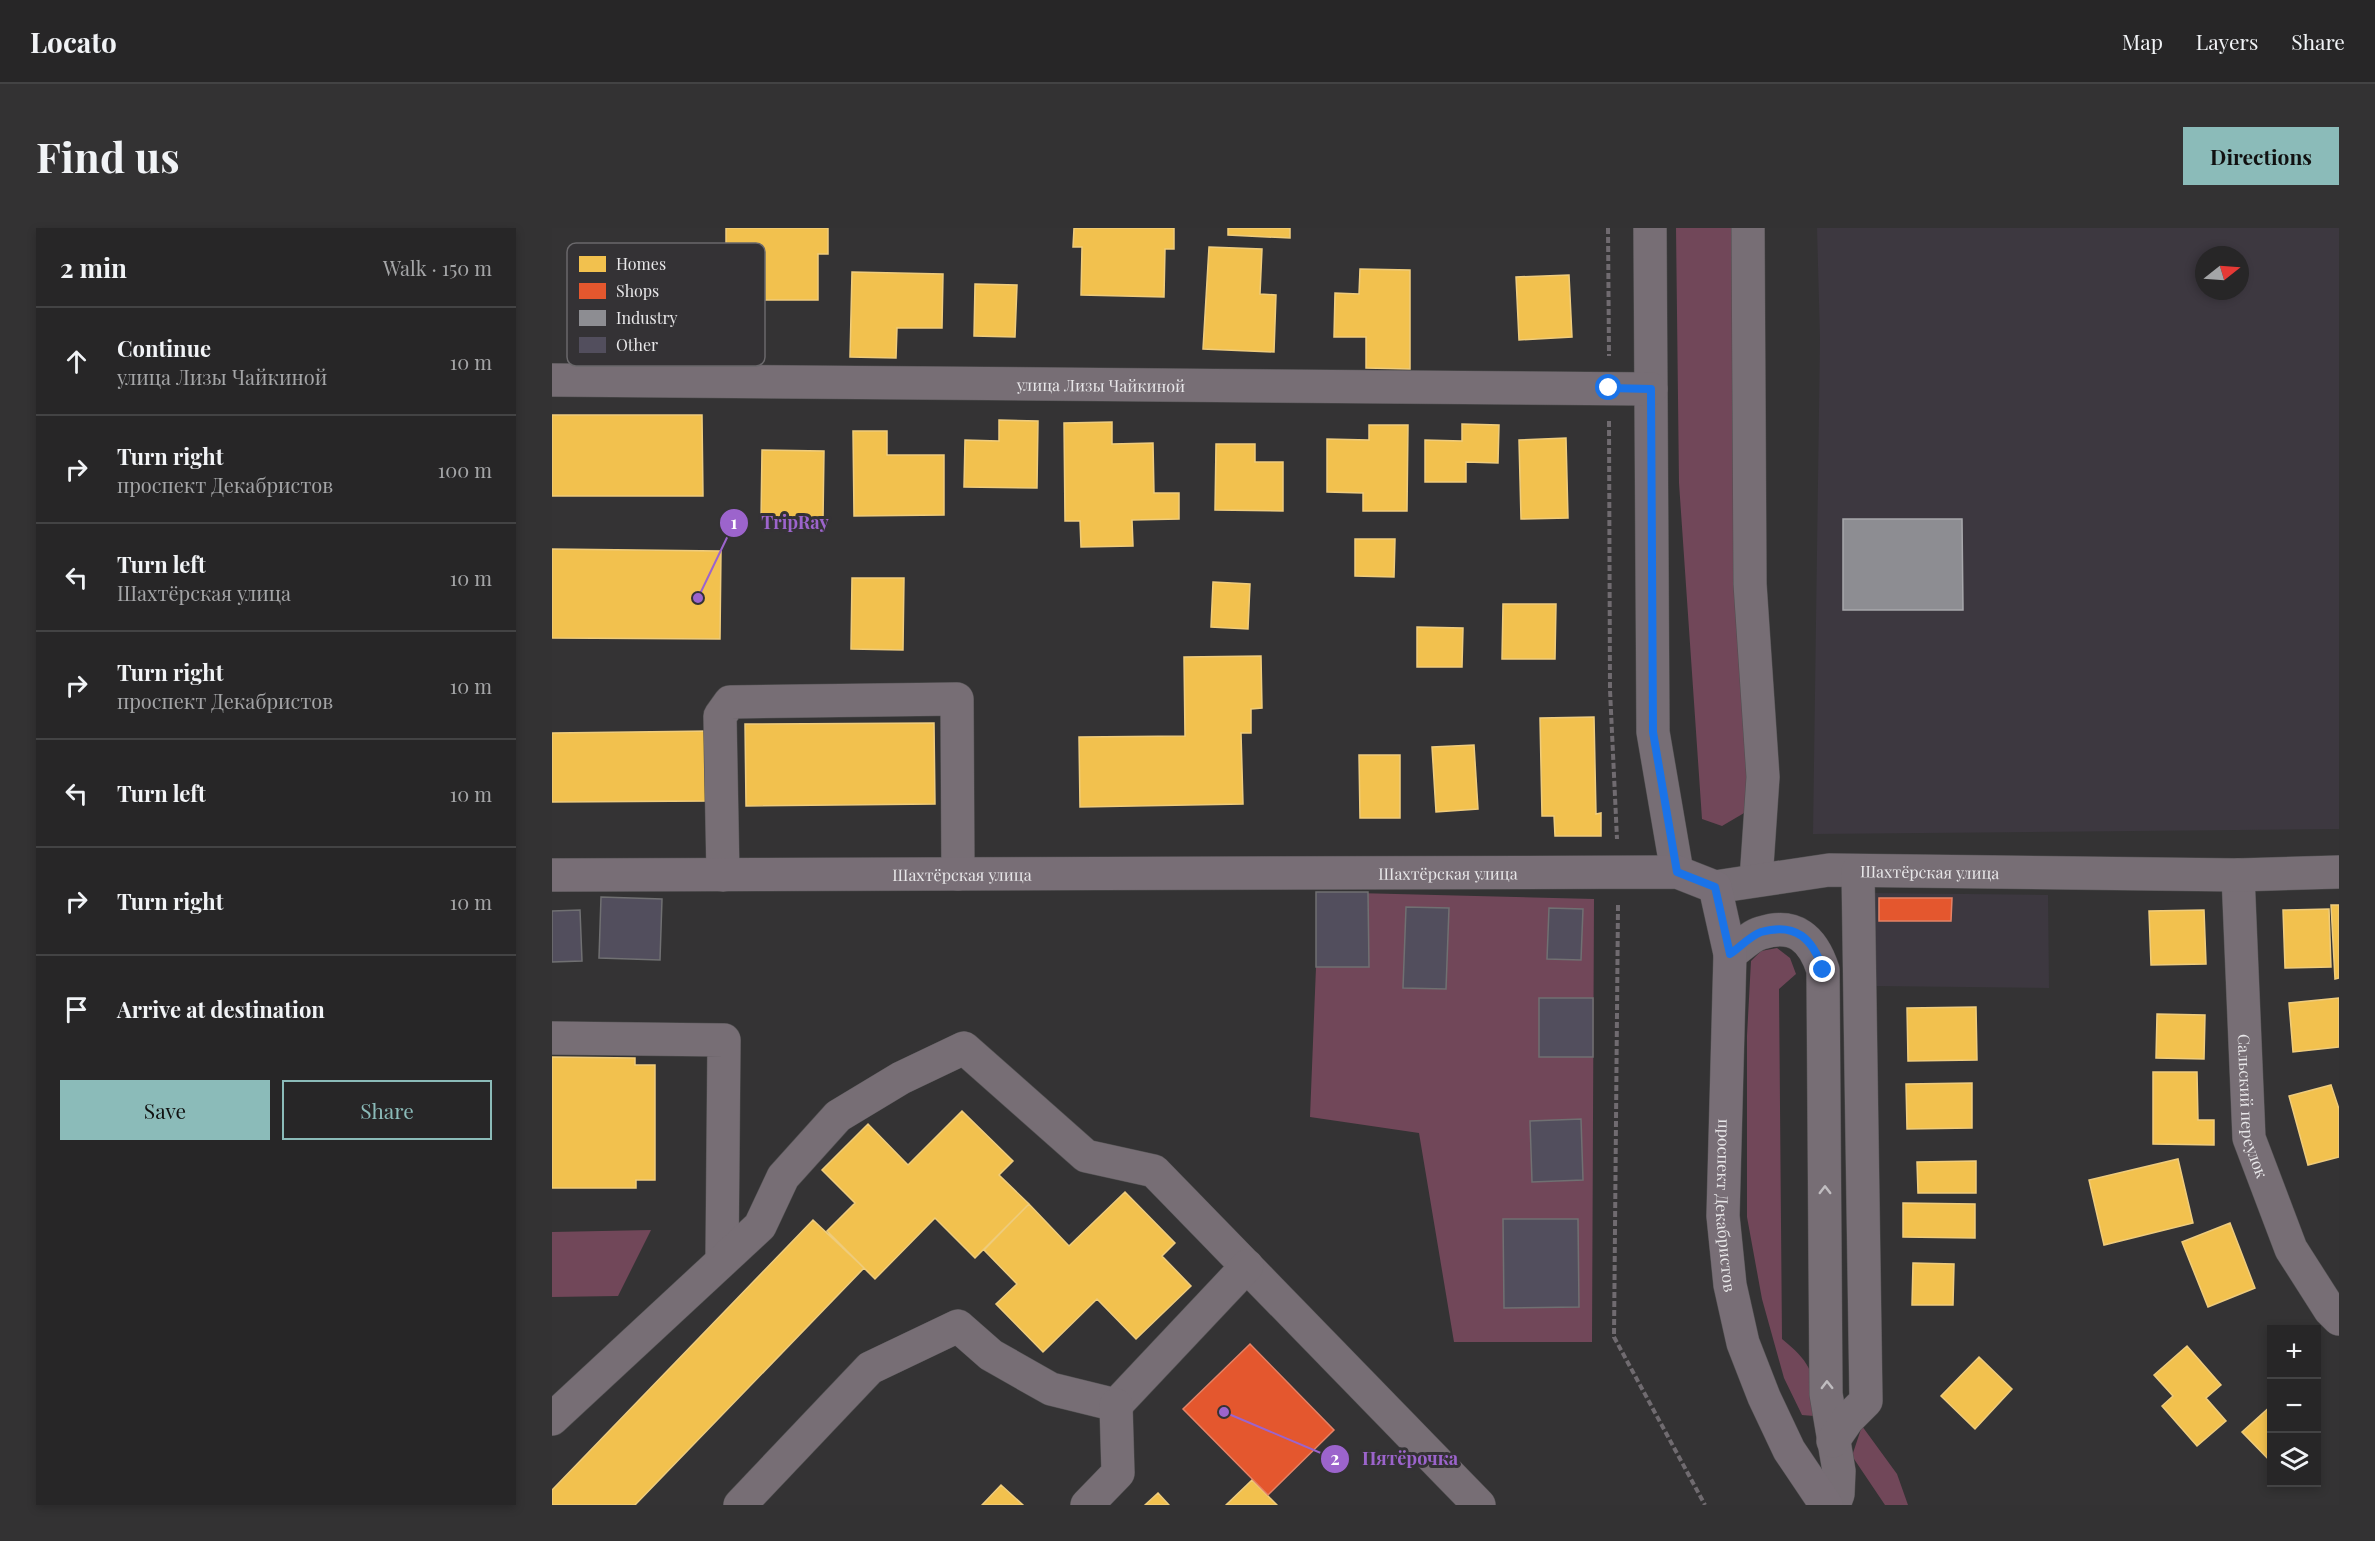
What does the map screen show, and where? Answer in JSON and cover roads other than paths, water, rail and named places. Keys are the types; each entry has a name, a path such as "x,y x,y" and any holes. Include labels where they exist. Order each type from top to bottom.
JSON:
{"main road":[{"name":"Шахтёрская улица","path":"552,875 1677,872 1715,887"},
{"name":"проспект Декабристов","path":"1715,887 1730,954 1723,1216 1730,1285 1743,1343 1764,1397 1789,1450 1826,1505"}],"street":[{"path":"1650,228 1653,732 1677,872"},
{"path":"1748,228 1750,584 1763,777 1756,880"},
{"name":"улица Лизы Чайкиной","path":"552,380 1651,389"},
{"path":"723,874 720,716 730,702 957,699 958,874"},
{"name":"Шахтёрская улица","path":"1715,887 1829,870 2238,874 2339,872"},
{"path":"1833,1441 1848,1419 1866,1401 1858,871"},
{"name":"Сальский переулок","path":"2238,874 2249,1138 2291,1250 2330,1310 2339,1318"},
{"path":"1730,954 1759,933 1783,929 1803,934 1817,952 1823,970 1827,1394 1839,1471 1839,1494 1834,1505"},
{"path":"552,1038 724,1040 722,1259"},
{"path":"552,1419 760,1226 783,1177 838,1116 901,1078 964,1048 1086,1156 1154,1171 1479,1505"},
{"path":"1087,1505 1118,1473 1116,1405 1247,1266"},
{"path":"740,1505 870,1368 958,1326 991,1355 1051,1389 1116,1405"}],"place":[{"name":"TripRay","path":"698,598"},
{"name":"Пятёрочка","path":"1224,1412"}]}
